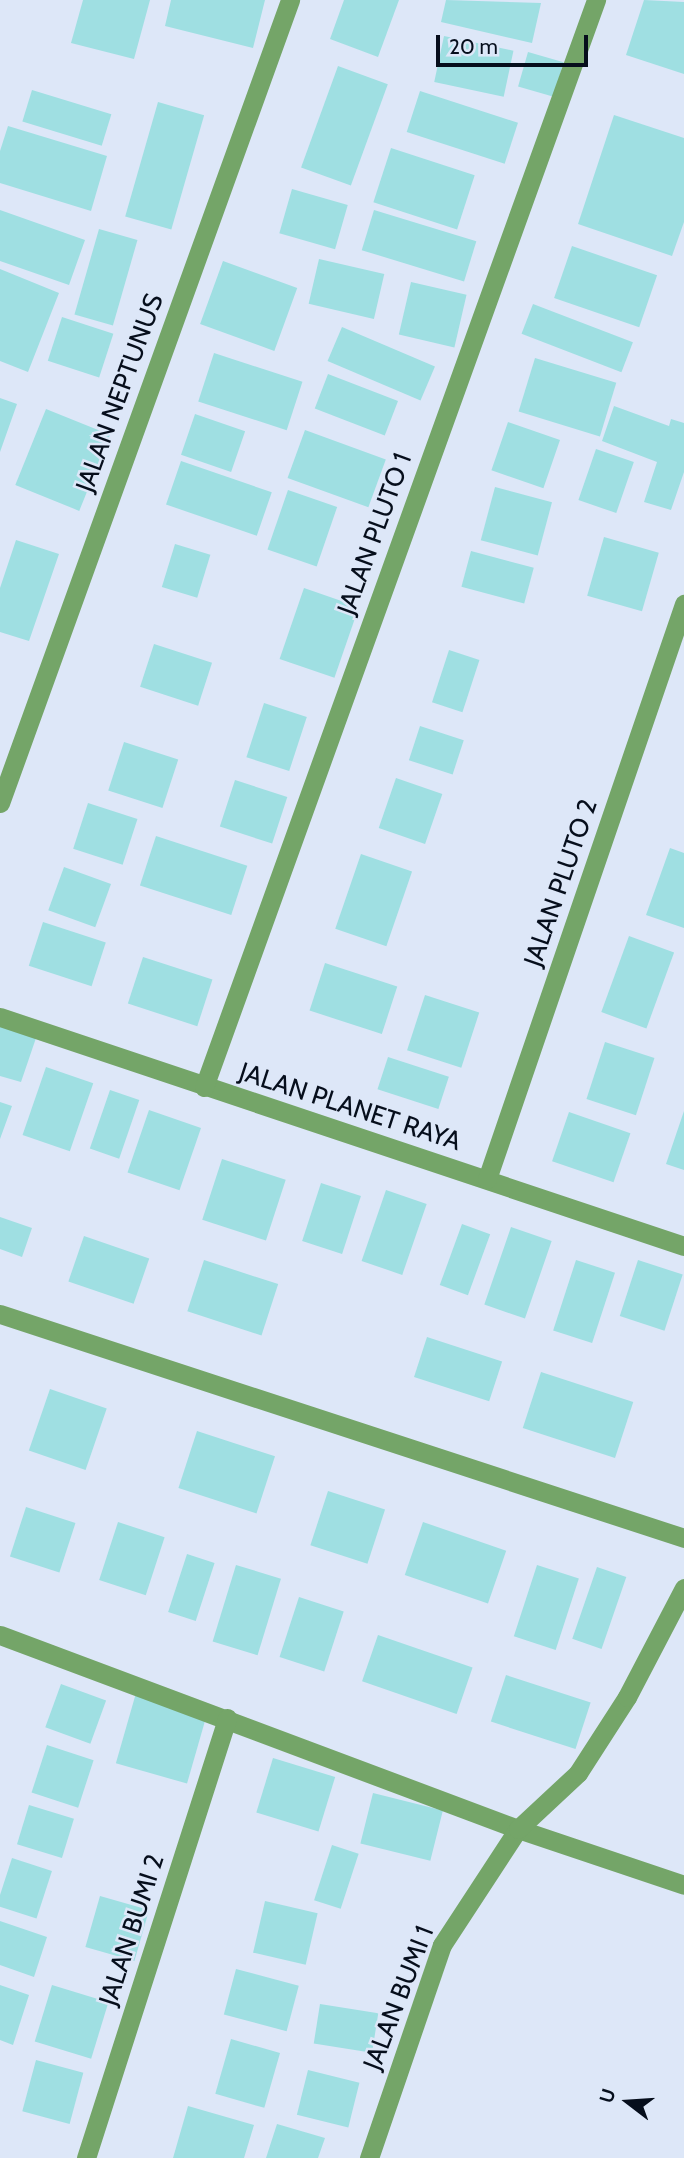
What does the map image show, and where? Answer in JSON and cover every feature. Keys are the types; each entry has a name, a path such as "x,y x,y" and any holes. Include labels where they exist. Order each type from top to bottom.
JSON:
{"street":[{"name":"JALAN NEPTUNUS","path":"0,803 290,0"},
{"name":"JALAN PLUTO 1","path":"204,1087 596,0"},
{"name":"JALAN PLUTO 2","path":"487,1179 684,604"},
{"name":"JALAN PLANET RAYA","path":"0,1017 684,1247"},
{"path":"0,1314 684,1538"},
{"name":"JALAN BUMI 1","path":"369,2158 442,1945 518,1829 578,1773 627,1698 684,1588"},
{"path":"0,1635 518,1829 684,1885"},
{"name":"JALAN BUMI 2","path":"86,2158 227,1718"}],"building":[{"path":"83,0 150,0 134,59 71,43"},
{"path":"171,0 265,0 253,48 165,26"},
{"path":"344,0 399,0 378,57 330,39"},
{"path":"446,0 541,3 532,43 441,22"},
{"path":"644,0 684,2 684,74 626,55"},
{"path":"444,36 513,51 504,97 434,82"},
{"path":"528,52 564,62 554,97 518,87"},
{"path":"338,66 388,84 351,186 301,167"},
{"path":"32,90 111,114 102,146 22,122"},
{"path":"420,91 518,123 505,164 407,132"},
{"path":"158,102 204,115 171,230 125,216"},
{"path":"614,115 684,138 684,222 672,256 578,224"},
{"path":"8,126 107,156 91,211 0,183 0,151"},
{"path":"391,148 475,175 457,229 373,202"},
{"path":"292,189 348,205 335,249 279,233"},
{"path":"0,210 85,240 69,285 0,261"},
{"path":"374,210 476,241 464,281 362,250"},
{"path":"99,229 137,240 113,326 74,315"},
{"path":"572,246 657,275 639,327 554,298"},
{"path":"319,259 384,274 374,319 309,304"},
{"path":"223,261 297,288 274,351 200,324"},
{"path":"0,269 59,293 28,372 0,361"},
{"path":"411,282 467,295 454,347 399,335"},
{"path":"533,304 633,342 621,372 522,334"},
{"path":"62,317 113,334 99,377 48,361"},
{"path":"342,327 435,366 421,401 328,361"},
{"path":"214,353 302,382 287,430 198,402"},
{"path":"535,358 616,383 600,436 519,412"},
{"path":"328,374 398,401 385,435 315,409"},
{"path":"0,398 17,404 0,452"},
{"path":"614,406 669,426 671,419 684,423 684,472 671,510 644,502 657,462 602,441"},
{"path":"46,409 110,435 79,511 15,485"},
{"path":"195,414 245,431 231,472 181,455"},
{"path":"508,422 560,440 543,488 491,470"},
{"path":"305,430 386,459 368,507 288,478"},
{"path":"596,449 634,462 616,513 578,500"},
{"path":"181,461 272,492 257,536 166,504"},
{"path":"495,487 552,502 538,555 481,540"},
{"path":"288,490 337,507 317,566 267,550"},
{"path":"604,537 659,553 642,611 587,596"},
{"path":"16,540 59,554 29,641 0,632 0,588"},
{"path":"175,544 210,555 197,598 162,587"},
{"path":"471,551 534,568 524,604 461,587"},
{"path":"304,588 359,607 334,678 280,659"},
{"path":"154,644 212,663 198,706 140,687"},
{"path":"449,650 479,660 462,712 432,702"},
{"path":"264,703 307,717 289,771 246,757"},
{"path":"420,726 464,740 453,774 409,760"},
{"path":"124,742 178,760 162,808 108,791"},
{"path":"396,778 442,794 425,844 379,828"},
{"path":"235,780 287,797 272,844 220,827"},
{"path":"88,803 137,819 123,865 73,849"},
{"path":"156,836 247,866 231,915 140,885"},
{"path":"670,848 684,853 684,928 646,915"},
{"path":"361,854 412,872 386,946 335,929"},
{"path":"64,867 111,884 95,927 48,910"},
{"path":"43,922 106,942 92,986 29,966"},
{"path":"629,936 674,952 646,1029 601,1012"},
{"path":"143,957 212,980 197,1026 128,1004"},
{"path":"325,963 397,986 382,1034 310,1011"},
{"path":"425,995 479,1013 461,1068 407,1050"},
{"path":"0,1026 36,1038 21,1082 0,1076"},
{"path":"605,1042 654,1058 636,1115 586,1099"},
{"path":"388,1057 449,1077 438,1109 377,1089"},
{"path":"46,1067 93,1083 70,1151 23,1135"},
{"path":"110,1090 139,1100 119,1159 90,1149"},
{"path":"0,1102 12,1106 0,1139"},
{"path":"149,1110 201,1128 180,1190 128,1172"},
{"path":"684,1111 684,1170 666,1164"},
{"path":"569,1112 630,1133 614,1182 552,1161"},
{"path":"222,1159 286,1180 266,1241 202,1220"},
{"path":"321,1183 361,1196 342,1254 302,1241"},
{"path":"386,1190 427,1204 402,1275 362,1261"},
{"path":"0,1217 32,1228 22,1257 0,1249"},
{"path":"462,1224 490,1234 468,1295 440,1285"},
{"path":"511,1227 552,1241 525,1319 484,1305"},
{"path":"84,1236 149,1258 134,1304 68,1281"},
{"path":"204,1260 278,1284 261,1335 187,1311"},
{"path":"576,1260 615,1273 592,1343 553,1330"},
{"path":"638,1260 683,1275 664,1331 620,1316"},
{"path":"427,1337 502,1361 489,1401 414,1377"},
{"path":"541,1372 633,1402 615,1458 523,1428"},
{"path":"50,1389 107,1409 86,1470 29,1450"},
{"path":"197,1431 275,1456 256,1513 178,1488"},
{"path":"328,1491 385,1510 367,1564 310,1545"},
{"path":"26,1507 75,1523 59,1573 10,1556"},
{"path":"118,1522 165,1537 146,1595 99,1580"},
{"path":"423,1522 506,1551 488,1604 405,1575"},
{"path":"187,1554 215,1563 196,1621 168,1612"},
{"path":"236,1565 281,1579 258,1655 213,1642"},
{"path":"537,1565 579,1579 556,1650 514,1636"},
{"path":"597,1567 626,1577 602,1649 572,1639"},
{"path":"299,1597 344,1612 324,1671 280,1657"},
{"path":"378,1635 473,1668 457,1714 362,1681"},
{"path":"506,1675 591,1703 576,1749 491,1722"},
{"path":"61,1684 106,1700 90,1744 45,1727"},
{"path":"136,1693 207,1713 187,1784 116,1763"},
{"path":"47,1745 94,1760 78,1808 32,1793"},
{"path":"273,1758 335,1777 318,1832 256,1813"},
{"path":"373,1793 443,1810 430,1861 360,1843"},
{"path":"29,1805 74,1819 62,1858 17,1844"},
{"path":"332,1845 359,1854 341,1909 314,1900"},
{"path":"12,1858 52,1871 36,1919 0,1907 0,1895"},
{"path":"100,1896 149,1910 134,1961 85,1947"},
{"path":"265,1901 318,1913 306,1965 253,1953"},
{"path":"0,1921 47,1937 34,1977 0,1965"},
{"path":"236,1969 299,1986 287,2031 224,2014"},
{"path":"0,1985 29,1995 13,2045 0,2040"},
{"path":"52,1985 108,2002 91,2059 35,2041"},
{"path":"320,2004 378,2013 372,2053 314,2044"},
{"path":"231,2039 280,2053 264,2108 215,2094"},
{"path":"36,2060 83,2073 70,2124 22,2111"},
{"path":"308,2070 359,2083 348,2127 297,2115"},
{"path":"188,2106 254,2125 244,2158 173,2158"},
{"path":"277,2124 325,2138 318,2158 266,2158"}]}
